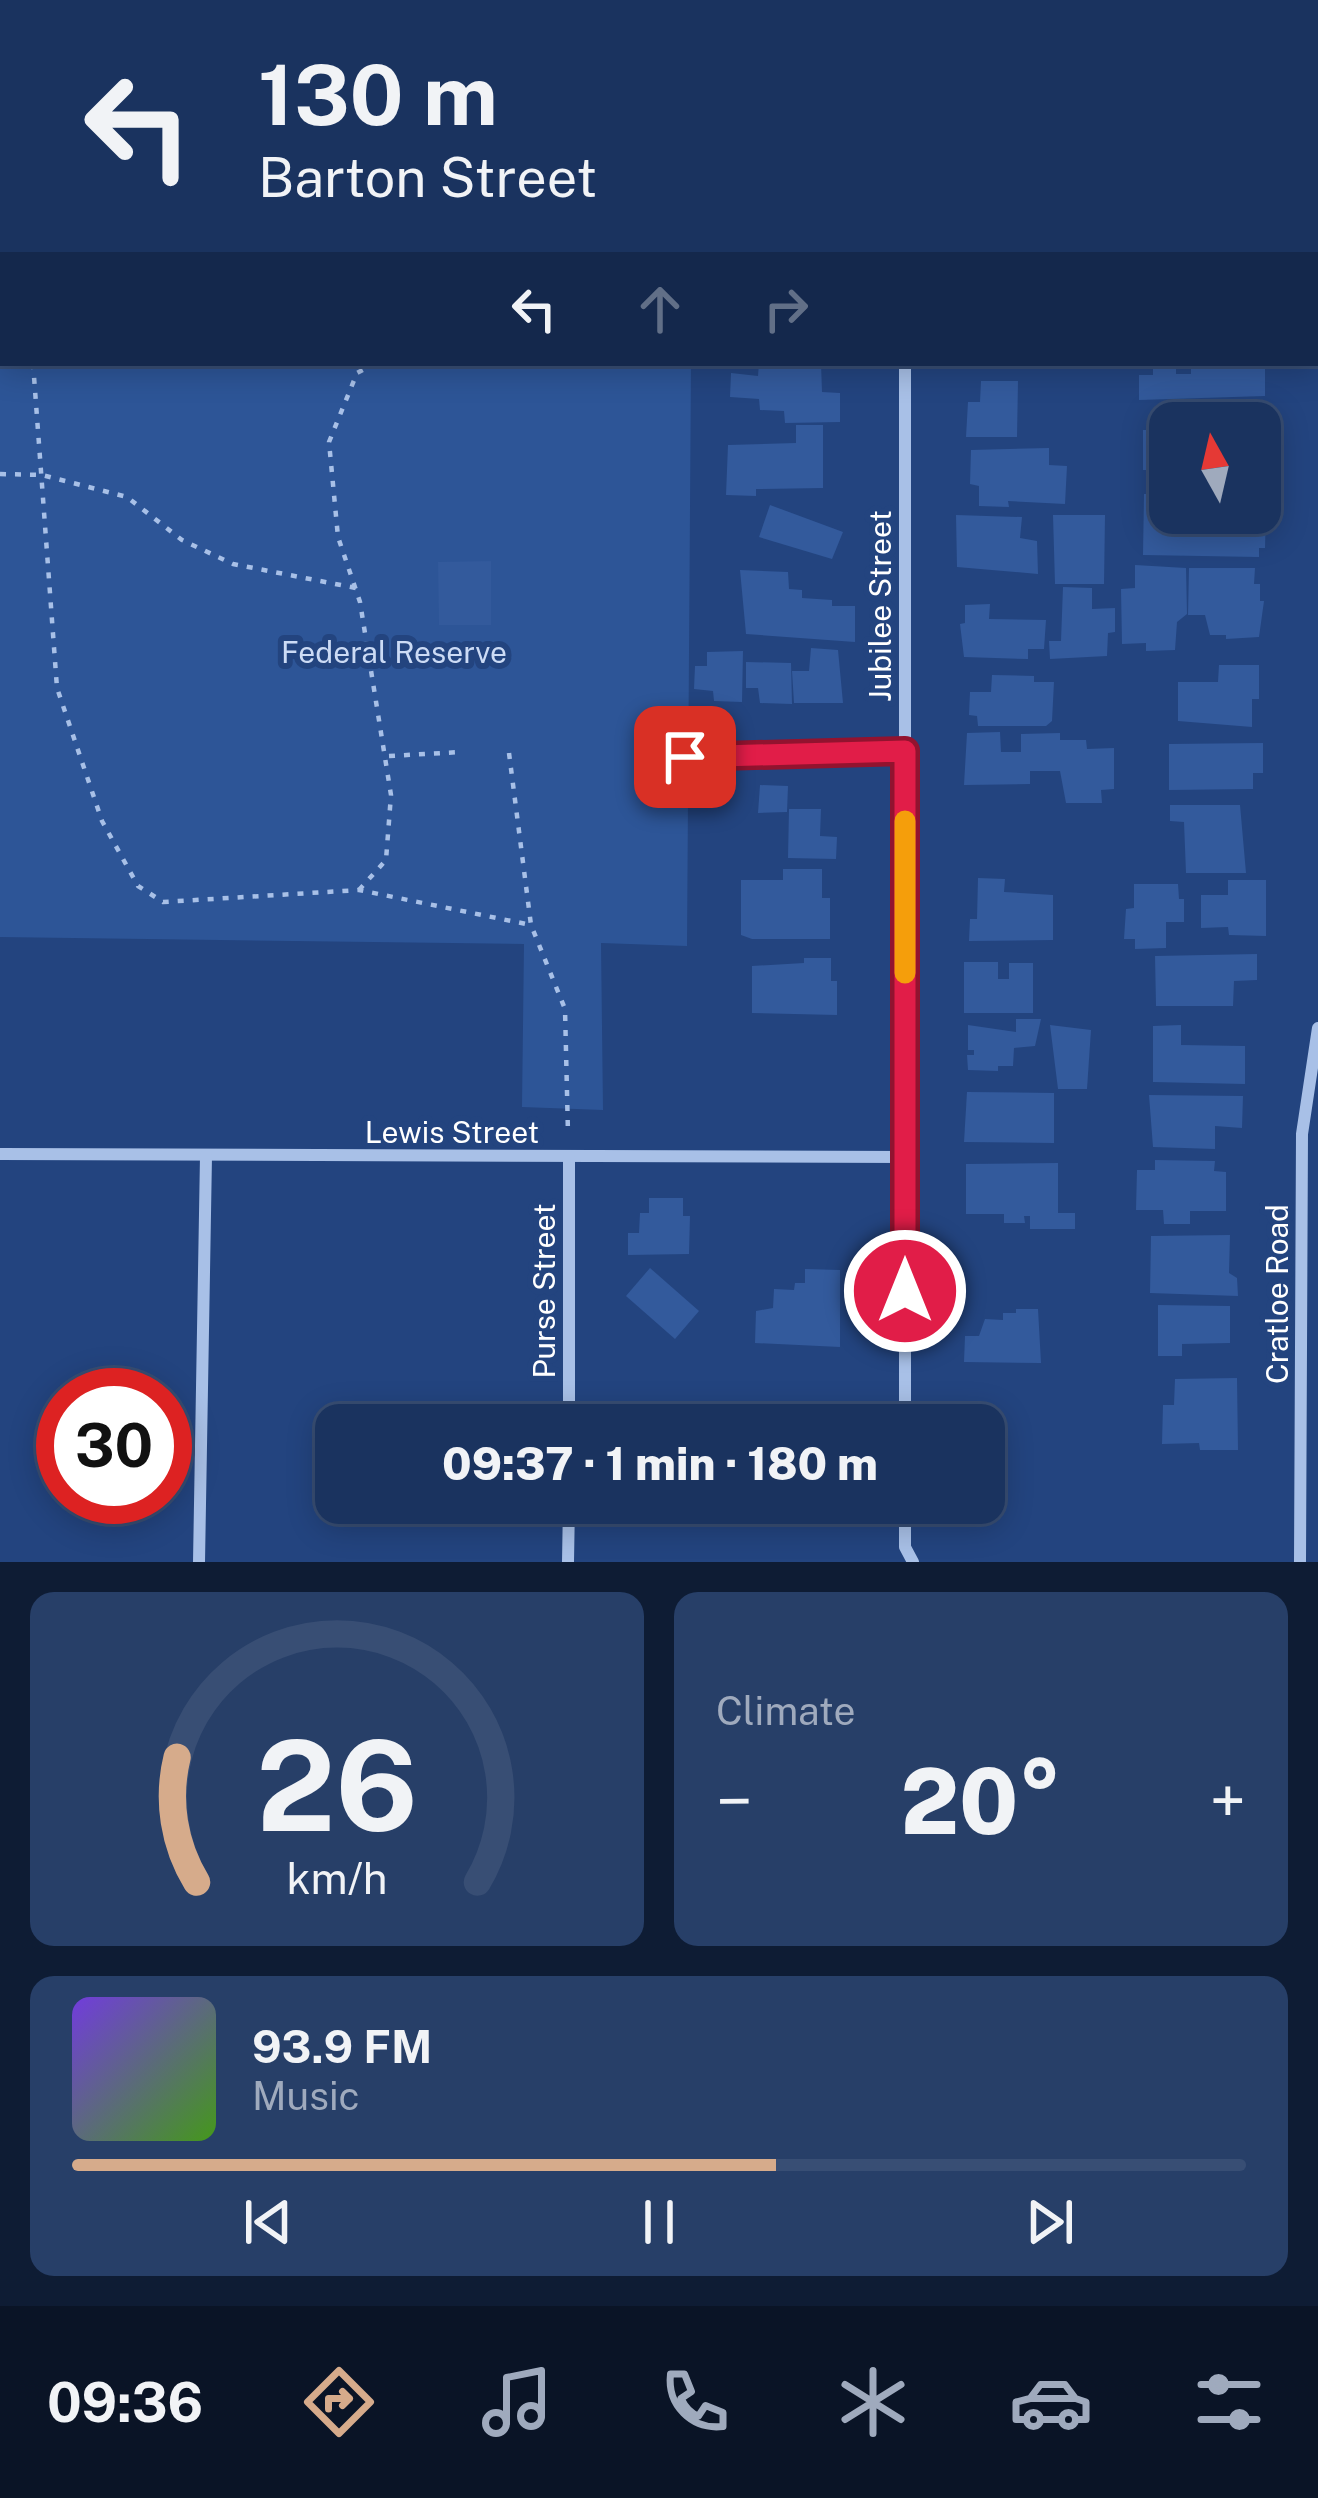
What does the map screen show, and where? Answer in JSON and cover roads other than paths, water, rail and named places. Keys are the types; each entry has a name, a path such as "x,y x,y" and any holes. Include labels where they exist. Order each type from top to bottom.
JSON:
{"street":[{"name":"Jubilee Street","path":"905,366 905,1404"},
{"path":"685,757 905,751"},
{"name":"Cratloe Road","path":"1300,1562 1302,1134 1318,1028"},
{"path":"1302,1134 1318,1134"},
{"name":"Lewis Street","path":"0,1154 905,1157"},
{"path":"200,1562 206,1156"},
{"name":"Purse Street","path":"569,1157 569,1404"},
{"path":"568,1524 568,1562"},
{"path":"905,1524 905,1547 913,1562"}],"park label":[{"name":"Federal Reserve","path":"394,653"}]}
